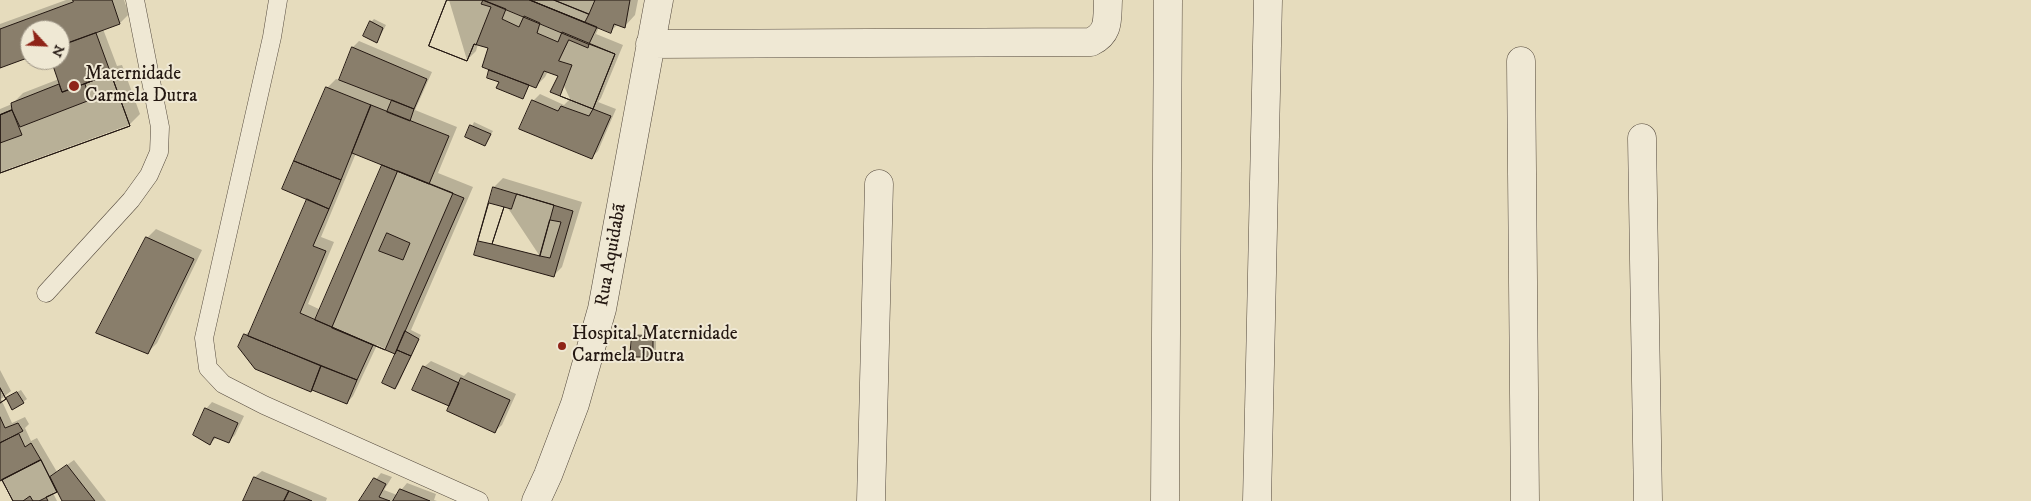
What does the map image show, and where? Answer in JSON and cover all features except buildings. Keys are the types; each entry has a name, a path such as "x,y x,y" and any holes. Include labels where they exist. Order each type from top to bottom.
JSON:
{"street":[{"name":"Rua Aquidabã","path":"536,501 575,404 602,309 659,0"},
{"path":"650,44 1091,42 1100,38 1105,31 1108,0"},
{"path":"1165,501 1168,0"},
{"path":"1257,501 1268,0"},
{"path":"1521,61 1525,501"},
{"path":"1642,138 1648,501"},
{"path":"871,501 879,184"}],"lane":[{"path":"46,293 131,200 148,176 159,152 160,128 135,0"},
{"path":"278,0 272,37 204,338 208,368 224,384 264,404 479,501"}],"place":[{"name":"Maternidade Carmela Dutra","path":"74,86"},
{"name":"Hospital Maternidade Carmela Dutra","path":"562,346"}]}
